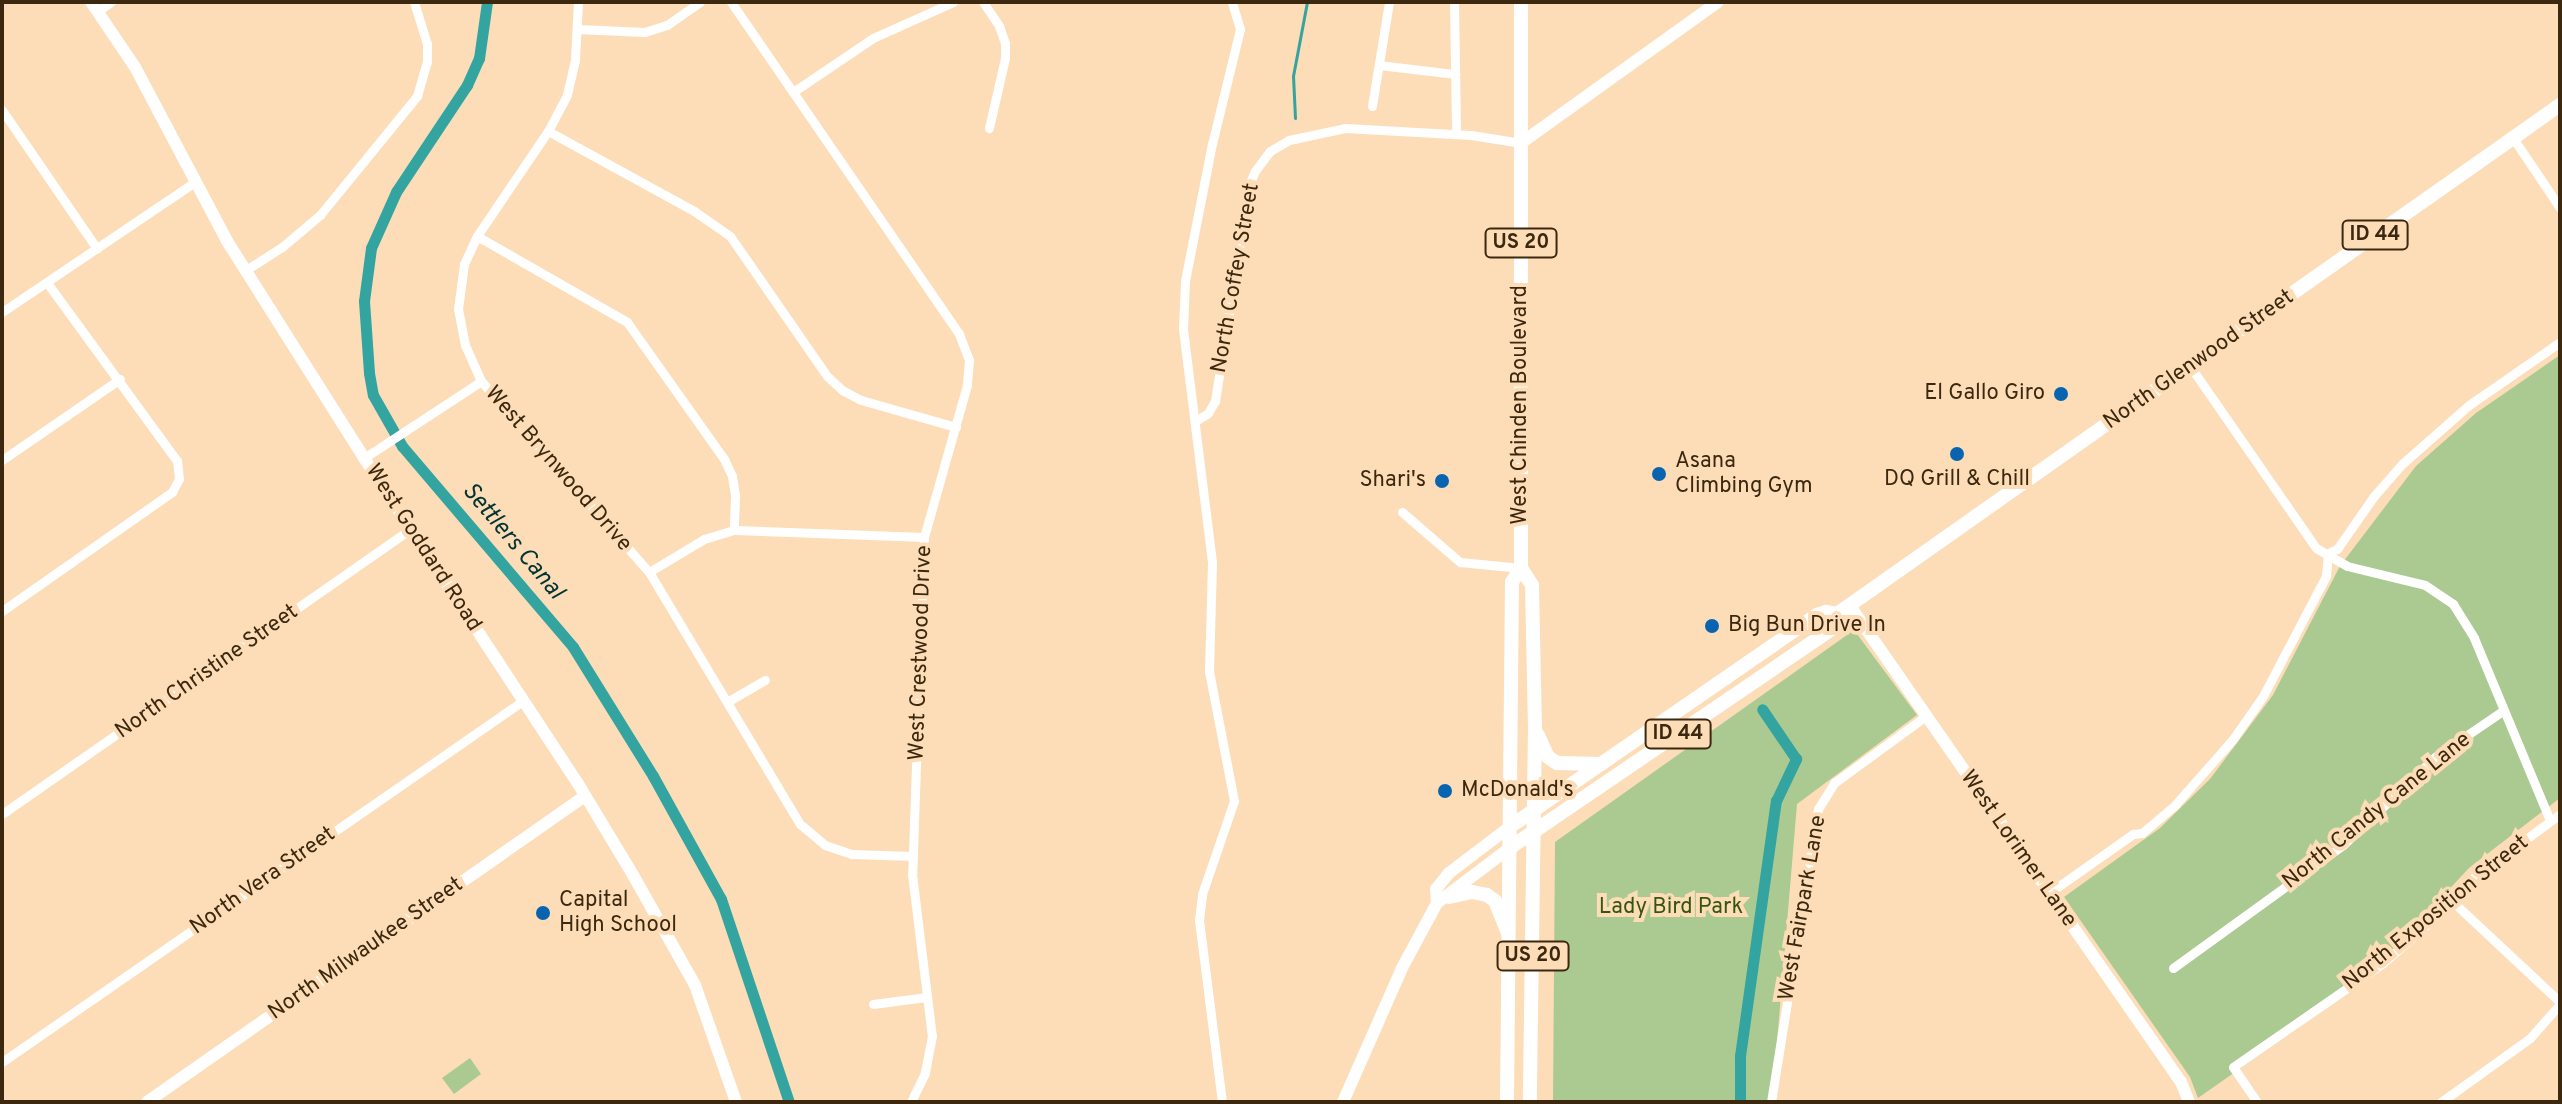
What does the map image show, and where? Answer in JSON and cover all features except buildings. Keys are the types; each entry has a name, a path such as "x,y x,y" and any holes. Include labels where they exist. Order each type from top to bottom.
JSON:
{"main road":[{"name":"West Chinden Boulevard","path":"1507,1102 1511,940 1512,582 1521,568 1521,2"},
{"name":"North Glenwood Street","path":"1511,847 1832,629 1843,610 2560,105"},
{"name":"West Chinden Boulevard","path":"1521,568 1532,585 1535,728 1530,1102"},
{"name":"North Glenwood Street","path":"1511,826 1606,764 1817,615 1843,610"},
{"path":"1535,728 1548,757 1557,763 1606,764"},
{"path":"1443,900 1472,892 1487,895 1495,901 1511,940"}],"street":[{"path":"94,7 111,2"},
{"path":"246,270 282,247 320,215 417,96 427,62 427,44 414,2"},
{"name":"West Brynwood Drive","path":"578,2 575,60 567,95 548,131 477,236 464,264 458,309 465,345 481,381 649,572 800,824 825,845 851,854 913,856"},
{"path":"577,29 645,32 667,25 700,2"},
{"name":"West Crestwood Drive","path":"731,2 959,334 969,360 967,385 924,537 913,856 931,1055 911,1102"},
{"path":"793,92 873,38 953,2"},
{"path":"983,2 999,26 1005,43 1005,58 989,128"},
{"path":"1222,1102 1199,920 1202,894 1234,801 1209,671 1212,562 1197,447 1197,420 1183,329 1185,281 1212,144 1237,50 1240,29 1232,2"},
{"path":"1372,106 1389,2"},
{"path":"1454,2 1456,134"},
{"path":"1521,143 1718,2"},
{"name":"West Goddard Road","path":"94,7 135,67 195,182 246,270 364,458 585,796 695,985 736,1102"},
{"path":"1379,65 1455,74"},
{"path":"2,110 97,249"},
{"name":"North Coffey Street","path":"1197,420 1208,413 1215,401 1249,185 1261,160 1279,144 1324,130 1371,127 1521,143"},
{"path":"548,131 694,211 730,236 827,376 842,390 861,400 956,427"},
{"path":"2513,138 2560,208"},
{"path":"2,312 195,182"},
{"path":"477,236 627,322 724,459 732,476 735,496 734,530"},
{"path":"2,611 172,492 179,479 177,461 120,379 81,334 47,283"},
{"path":"2328,553 2337,549 2374,496 2433,435 2469,405 2560,342"},
{"path":"2190,366 2316,548 2347,566 2425,585 2453,604 2474,638 2550,821"},
{"path":"2,460 120,379"},
{"path":"364,458 481,381"},
{"path":"1402,512 1460,562 1521,568"},
{"name":"North Christine Street","path":"2,814 411,529"},
{"path":"649,572 704,539 734,530 924,537"},
{"path":"2049,893 2153,824 2174,806 2233,739 2263,696 2326,576 2328,553"},
{"name":"West Lorimer Lane","path":"1843,610 1926,716 2188,1097"},
{"path":"727,702 765,680"},
{"name":"North Vera Street","path":"2,1062 524,700"},
{"name":"North Candy Cane Lane","path":"2173,968 2343,845 2435,757 2504,710"},
{"name":"West Fairpark Lane","path":"1771,1102 1818,809 1834,783 1926,716"},
{"name":"North Milwaukee Street","path":"147,1102 585,796"},
{"name":"North Exposition Street","path":"2257,1102 2233,1067 2383,963 2452,901 2461,887 2560,814"},
{"name":"North Glenwood Street","path":"1443,900 1436,889 1449,873 1511,826"},
{"name":"North Glenwood Street","path":"1343,1102 1404,962 1443,900 1463,881 1511,847"},
{"path":"2441,1102 2530,1038 2560,1003 2452,901"},
{"path":"873,1004 927,997"}],"green space":[{"path":"2560,355 2560,798 2469,868 2361,984 2198,1098 2190,1077 2064,897 2160,828 2210,779 2273,695 2340,566 2416,466 2476,413"},
{"name":"Lady Bird Park","path":"1854,630 1917,715 1797,804 1772,1102 1553,1102 1555,842"},
{"path":"470,1058 481,1074 454,1094 442,1078"}],"waterway":[{"name":"Settlers Canal","path":"487,2 479,58 467,85 396,192 371,248 364,301 373,395 402,446 573,647 653,776 721,899 789,1102"},
{"path":"1295,118 1293,76 1307,2"},
{"path":"1740,1102 1740,1056 1776,801 1796,759 1762,709"}],"place":[{"name":"El Gallo Giro","path":"2061,394"},
{"name":"DQ Grill & Chill","path":"1957,454"},
{"name":"Asana Climbing Gym","path":"1659,474"},
{"name":"Shari's","path":"1442,481"},
{"name":"Big Bun Drive In","path":"1712,626"},
{"name":"McDonald's","path":"1445,791"},
{"name":"Capital High School","path":"543,913"}]}
